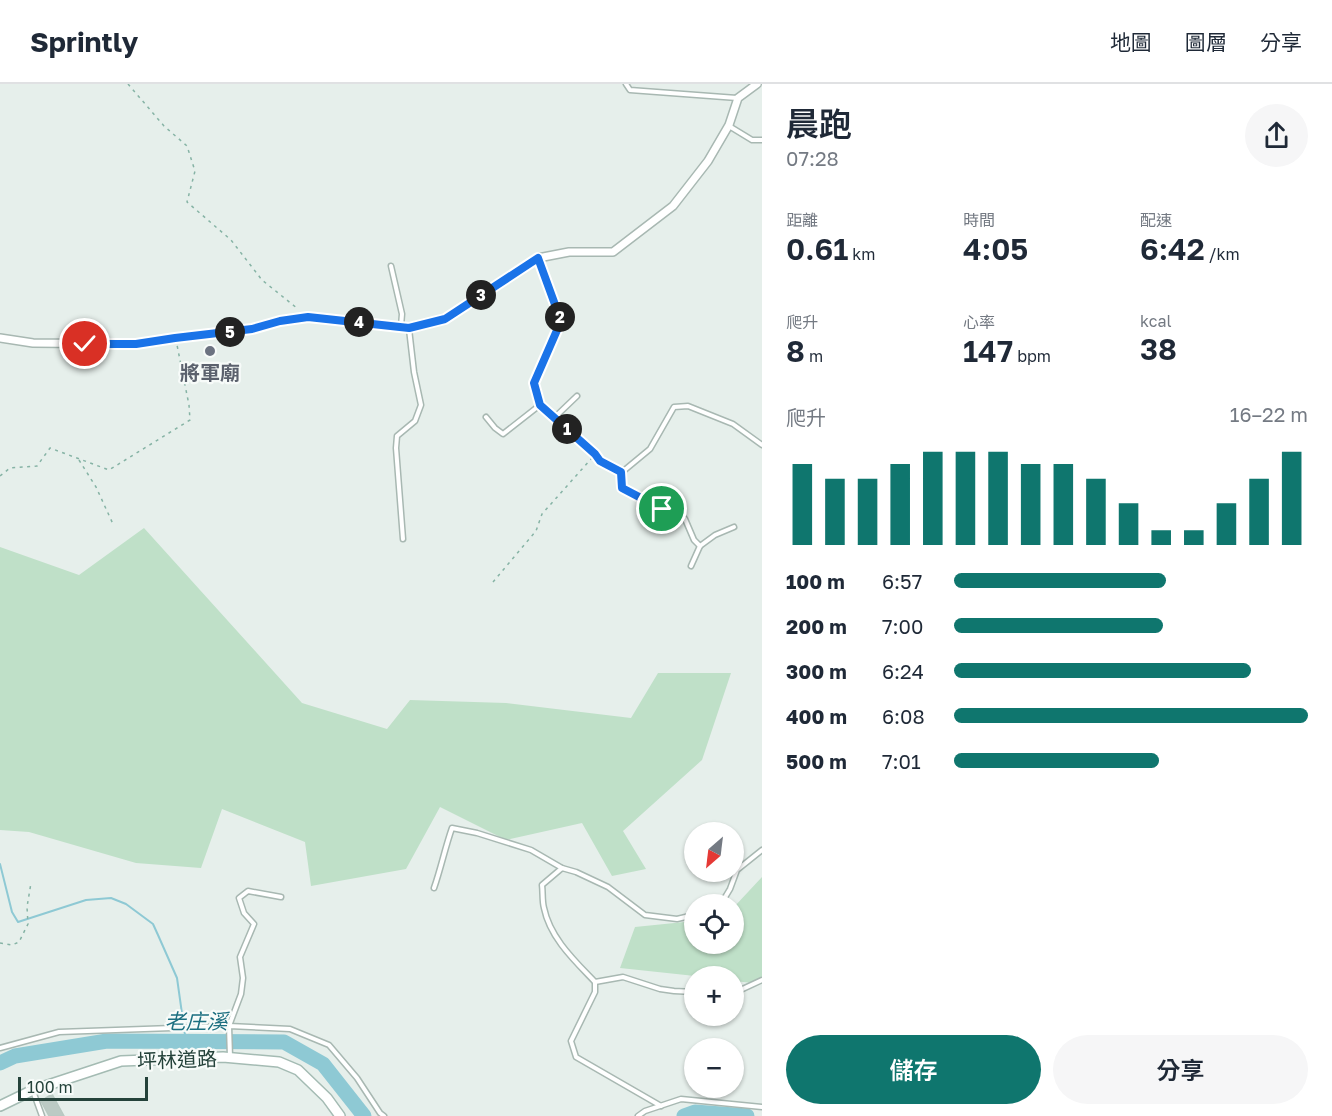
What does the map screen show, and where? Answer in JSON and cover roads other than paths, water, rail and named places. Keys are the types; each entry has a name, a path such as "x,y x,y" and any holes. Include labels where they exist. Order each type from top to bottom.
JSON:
{"street":[{"path":"0,338 33,343 136,344 252,329 280,321 308,317 405,327 445,319 538,258 568,252 613,252 673,206 708,161 729,125 738,98 758,84"},
{"name":"坪林道路","path":"0,1106 33,1090 121,1061 230,1058 279,1062 298,1070 327,1098 340,1116"}],"lane":[{"path":"626,84 630,90 738,98"},
{"path":"729,125 752,140 762,140"},
{"path":"538,258 561,321 534,383 540,405 600,461 621,472"},
{"path":"391,266 421,405 415,421 397,436 403,539"},
{"path":"554,418 577,396"},
{"path":"486,417 503,434 540,405"},
{"path":"621,472 650,449 674,407 688,406 733,424 762,444"},
{"path":"621,472 622,488 662,509 673,507 686,519 694,540 700,546"},
{"path":"691,566 700,546 715,535 734,527"},
{"path":"434,888 444,850 453,828 531,850 562,868 608,887 645,915 677,919 684,917"},
{"path":"727,894 737,870 762,850"},
{"path":"562,868 542,885 544,908 551,929 572,958 595,982 595,992 571,1041 576,1057 661,1106"},
{"path":"230,1058 229,1026 241,994 243,978 240,957 254,924 244,912 239,898 248,891 281,897"},
{"path":"595,982 623,977 660,988 684,992"},
{"path":"744,989 762,980"},
{"path":"0,1048 59,1032 229,1026 290,1029 328,1045 357,1078 384,1116"},
{"path":"33,1090 42,1116"},
{"path":"638,1116 681,1099 762,1107"}],"waterway":[{"path":"0,864 12,912 18,922 86,900 111,898 126,904 153,924 177,978 186,1042"},
{"name":"老庄溪","path":"0,1063 15,1056 107,1041 284,1042 323,1064 364,1116"},
{"name":"老庄溪","path":"684,1116 695,1112 747,1116"}],"place":[{"name":"將軍廟","path":"210,351"}]}
